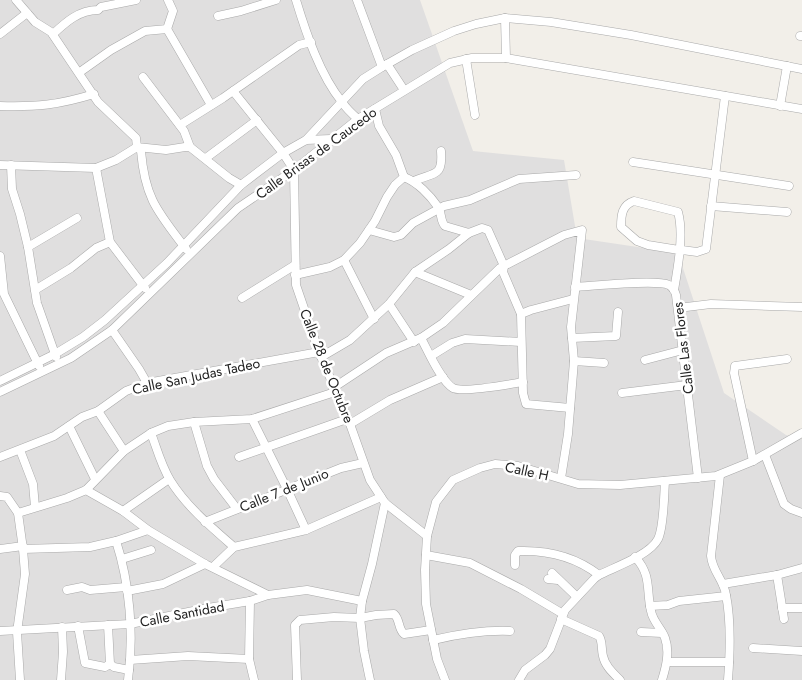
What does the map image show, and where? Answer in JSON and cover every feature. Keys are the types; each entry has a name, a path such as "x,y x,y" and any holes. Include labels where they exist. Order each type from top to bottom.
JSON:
{"street":[{"path":"16,0 35,22 53,34 80,72 98,102 136,138 137,147 141,151 148,192 157,211 190,254"},
{"path":"53,34 80,13 136,0"},
{"path":"168,0 172,11 167,29 211,105"},
{"path":"218,16 276,0"},
{"path":"296,0 310,42 329,83 341,102 358,119"},
{"path":"357,0 384,66 404,90"},
{"path":"0,34 27,13"},
{"path":"505,18 506,58"},
{"path":"0,381 55,354 83,337 107,319 144,286 229,200 241,185 283,152 306,140 363,78 412,50 454,31 505,18 551,22 631,35 802,69"},
{"path":"80,72 111,50 145,31 167,29"},
{"path":"180,125 233,91 298,45 310,42"},
{"name":"Calle Brisas de Caucedo","path":"0,392 70,358 113,329 238,208 294,170 358,119 450,63 466,59 506,58 802,109"},
{"path":"466,59 475,115"},
{"path":"780,106 787,66"},
{"path":"143,77 180,125 190,147 229,178 241,185"},
{"path":"233,91 283,152 294,170"},
{"path":"0,106 33,107 66,103 94,94"},
{"path":"674,290 679,250 680,219 678,212 634,201 628,203 620,214 621,227 637,241 648,245 679,250 697,252 706,249 725,96"},
{"path":"375,109 379,126 396,155 404,177 414,181 439,208 442,223 445,226 468,233 482,228 488,230 504,266 503,272 521,314 523,394 526,404 570,408"},
{"path":"206,158 257,120"},
{"path":"306,140 331,139"},
{"path":"0,165 96,168 116,160 137,147 166,150 190,147"},
{"path":"414,181 438,171 442,166 441,151"},
{"path":"633,162 790,186"},
{"path":"11,165 12,189 28,247 37,303 59,364"},
{"path":"96,168 110,242 150,293"},
{"name":"Calle 28 de Octubre","path":"294,170 296,285 320,355 349,421 370,480 383,500 427,536"},
{"path":"369,230 394,237 401,235 413,223 439,208 470,200 519,179 576,175"},
{"path":"295,275 330,267 344,260 375,221 386,196 404,177"},
{"path":"229,200 238,208"},
{"path":"711,206 787,212"},
{"path":"28,247 77,218"},
{"path":"18,513 86,490 124,451 151,433 168,426 194,422 252,419 334,390 386,354 417,340 443,323 465,303 470,295 504,266 564,235 582,230 570,327 574,361 561,478"},
{"name":"Calle San Judas Tadeo","path":"0,457 54,436 82,417 98,411 126,391 147,383 320,355 350,340 389,304 415,272 449,249 468,233"},
{"path":"35,290 71,268 96,248 110,242"},
{"path":"0,256 4,294 42,372"},
{"path":"344,260 374,319"},
{"path":"242,298 295,264"},
{"path":"415,272 470,295"},
{"name":"Calle Las Flores","path":"575,287 648,282 669,285 674,290 678,308 698,478"},
{"path":"521,314 574,299"},
{"path":"389,304 431,356 443,377 453,388 460,390 523,382"},
{"path":"678,308 711,304 802,307"},
{"path":"572,338 616,336 618,312"},
{"path":"107,319 147,383"},
{"path":"431,356 452,343 465,339 521,342"},
{"path":"645,360 683,350"},
{"path":"753,461 734,373 735,366 787,359"},
{"path":"574,361 604,363"},
{"path":"239,457 349,421 390,400 443,377"},
{"path":"622,394 687,385"},
{"path":"98,411 124,451"},
{"path":"252,419 288,489 306,530"},
{"path":"194,422 207,466 214,479 237,509"},
{"path":"69,426 95,479"},
{"path":"151,433 169,479 176,489 205,522 234,547"},
{"name":"Calle H","path":"445,680 437,659 426,604 426,555 427,536 436,502 453,480 480,468 496,464 518,466 578,484 620,485 698,478 720,475 753,461 802,433"},
{"path":"20,450 33,484 36,507"},
{"path":"764,455 784,504 802,513"},
{"name":"Calle 7 de Junio","path":"205,522 340,468 363,463"},
{"path":"720,475 711,556 713,569 723,584 726,596 728,680"},
{"path":"123,511 169,479"},
{"path":"519,680 525,670 545,655 550,648 565,610 599,574 653,546 658,539 661,529 665,481"},
{"path":"86,490 123,511 148,530 209,566 268,595"},
{"path":"0,496 7,497 18,513 23,547 25,574 17,632 20,680"},
{"path":"68,590 82,587 90,590 127,589 163,584 209,566 234,547 306,530 383,500"},
{"path":"370,680 360,618 383,500"},
{"path":"0,549 23,547 74,549 90,547 116,541 148,530"},
{"path":"116,541 122,559 127,589 130,624 128,680"},
{"path":"122,559 152,550"},
{"path":"514,565 515,555 518,551 552,553 578,562 599,574"},
{"path":"426,555 470,563 521,589 562,617 599,636 605,663 620,680"},
{"path":"635,557 645,571 652,617 666,638 667,662 662,680"},
{"path":"723,584 777,575 802,568"},
{"path":"777,575 784,619"},
{"path":"550,576 558,580 576,597"},
{"name":"Calle Santidad","path":"0,632 130,624 250,601 268,595 307,590 362,601"},
{"path":"650,606 668,605 679,600 726,596"},
{"path":"250,601 249,659 254,680"},
{"path":"782,608 802,608"},
{"path":"296,680 297,622 300,620 334,617 360,618 394,614 400,630 404,634 431,630"},
{"path":"108,625 110,664"},
{"path":"78,626 85,663 105,667 110,664"},
{"path":"62,627 64,652 62,680"},
{"path":"433,640 459,634 510,630"},
{"path":"641,632 662,634"},
{"path":"753,648 802,651"},
{"path":"130,660 188,656 249,659"},
{"path":"667,662 729,662"},
{"path":"110,664 114,667 129,670"}],"shaded area":[{"path":"0,0 420,0 473,151 564,160 577,238 678,253 724,393 786,435 802,439 802,680 0,680"}]}
